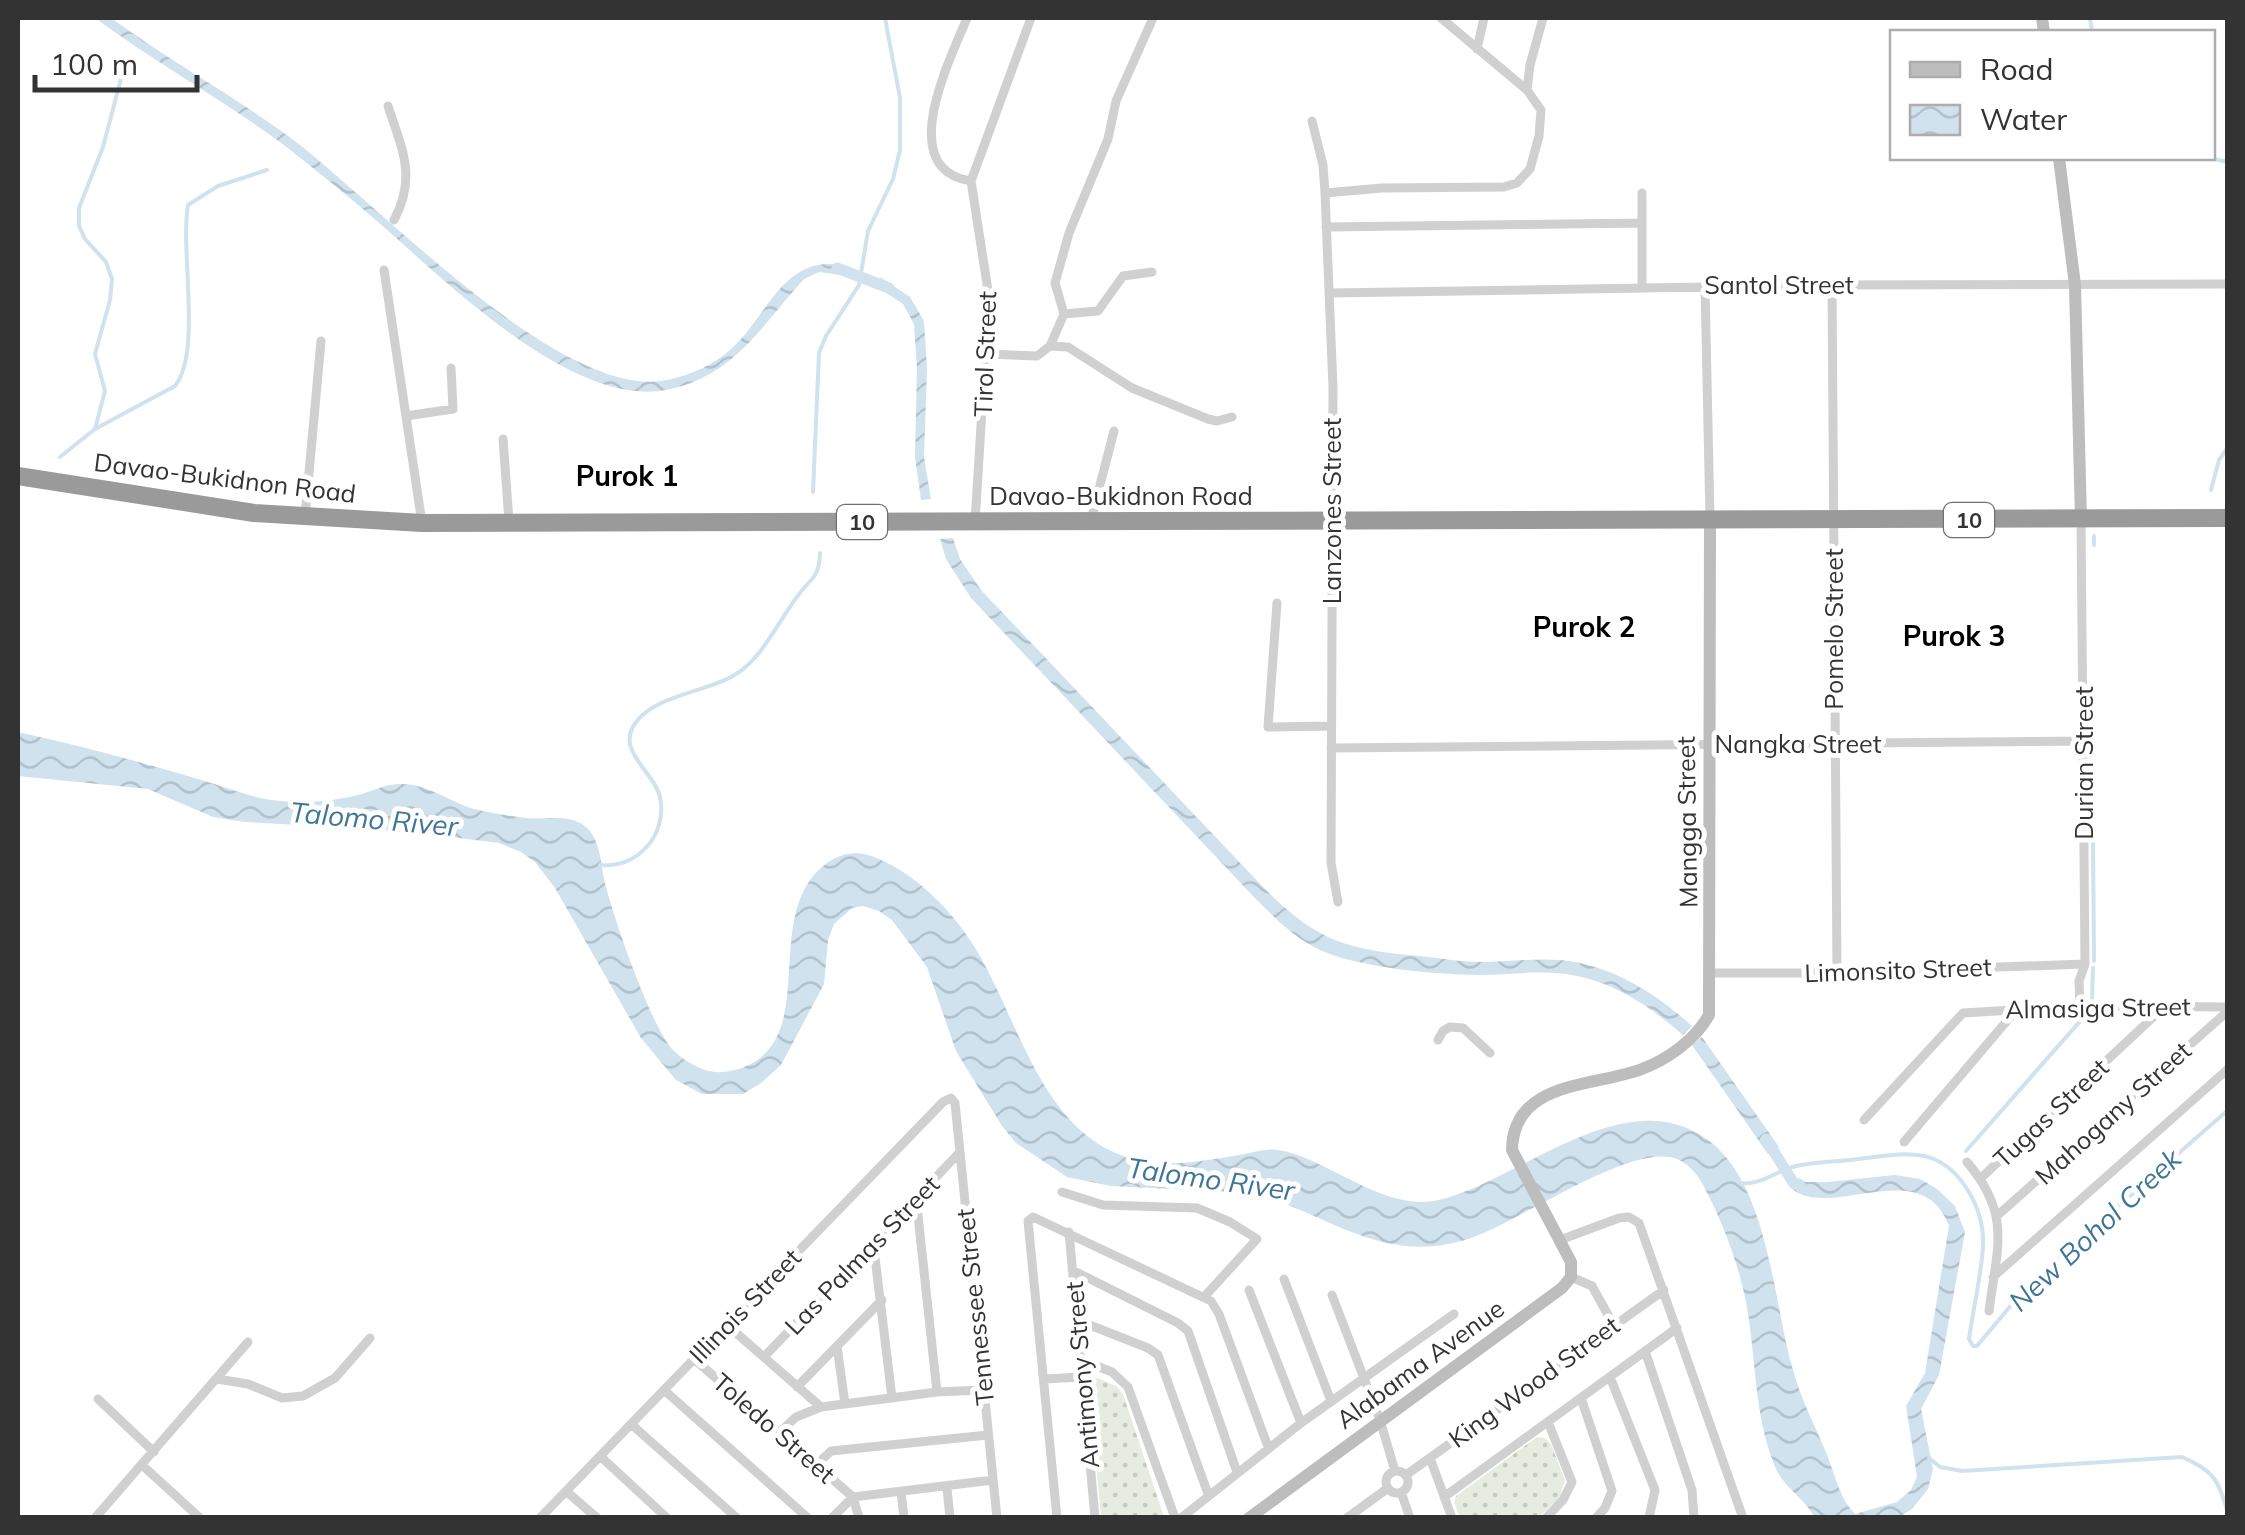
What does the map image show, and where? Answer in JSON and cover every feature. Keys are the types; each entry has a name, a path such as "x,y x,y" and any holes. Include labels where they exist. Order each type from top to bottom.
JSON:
{"highway":[{"name":"Davao-Bukidnon Road","path":"18,476 305,518 422,523 2228,518"}],"street":[{"path":"967,18 934,111 933,149 939,166 972,181"},
{"name":"Tirol Street","path":"975,522 988,354 988,282 972,181 1031,18"},
{"path":"1050,346 1064,314 1055,283 1069,233 1108,138 1116,101 1154,18"},
{"path":"1325,193 1382,188 1504,187 1517,183 1530,169 1541,110 1527,90 1441,18"},
{"path":"1476,49 1484,18"},
{"path":"1527,90 1543,18"},
{"path":"388,106 408,180 404,202 394,220"},
{"name":"Lanzones Street","path":"1312,121 1325,193 1330,293 1330,863 1338,902"},
{"path":"2060,160 2076,285 2081,520"},
{"path":"1642,193 1642,286"},
{"path":"1326,227 1642,223"},
{"path":"384,270 422,523"},
{"path":"1064,314 1098,311 1123,276 1152,272"},
{"name":"Santol Street","path":"1330,293 1832,284 2228,284"},
{"name":"Pomelo Street","path":"1832,284 1837,973"},
{"name":"Mangga Street","path":"1557,1233 1512,1144 1516,1131 1539,1098 1573,1085 1643,1069 1684,1044 1709,1015 1710,520 1705,286"},
{"path":"305,518 320,340"},
{"path":"988,354 1030,358 1050,346 1068,347 1132,388 1216,421 1232,417"},
{"path":"406,416 454,409 451,368"},
{"path":"1090,521 1114,431"},
{"path":"503,439 510,523"},
{"name":"Durian Street","path":"2080,1006 2079,981 2085,964 2081,520"},
{"path":"1277,603 1268,728 1332,726"},
{"name":"Nangka Street","path":"1332,748 2084,742"},
{"name":"Limonsito Street","path":"1711,973 1837,973 2085,964"},
{"name":"Almasiga Street","path":"1864,1120 1954,1020 1969,1011 2080,1006 2228,1009"},
{"name":"Tugas Street","path":"1980,1178 2165,1006"},
{"name":"Mahogany Street","path":"1998,1215 2228,1009"},
{"path":"1904,1142 2017,1010"},
{"path":"1438,1040 1450,1026 1463,1028 1490,1053"},
{"path":"1994,1277 2228,1069"},
{"name":"Tennessee Street","path":"951,1098 955,1103 997,1518"},
{"name":"Illinois Street","path":"540,1518 951,1098"},
{"name":"Las Palmas Street","path":"764,1357 960,1152"},
{"path":"1967,1162 1980,1178 1998,1215 1989,1311"},
{"path":"1062,1192 1103,1205 1197,1208 1257,1239 1205,1296"},
{"path":"916,1197 938,1392"},
{"path":"1057,1518 1028,1222 1031,1218 1205,1296 1219,1314 1268,1448"},
{"path":"1614,1324 1592,1286 1571,1276 1571,1262 1557,1233 1632,1218 1641,1227 1744,1518"},
{"name":"Antimony Street","path":"1069,1232 1095,1518"},
{"path":"874,1240 892,1398"},
{"path":"1072,1270 1188,1331 1237,1472"},
{"name":"Alabama Avenue","path":"1248,1518 1547,1301 1571,1276"},
{"path":"1284,1279 1332,1401"},
{"path":"1249,1290 1300,1423"},
{"name":"King Wood Street","path":"1406,1476 1664,1290"},
{"path":"1332,1295 1380,1420 1394,1471"},
{"path":"797,1387 882,1300"},
{"path":"1081,1360 1120,1377 1128,1387 1178,1518 1300,1423 1454,1314"},
{"path":"1077,1320 1158,1355 1208,1494"},
{"path":"727,1325 820,1407"},
{"path":"1444,1497 1677,1328"},
{"path":"217,1380 248,1384 282,1398 303,1396 335,1378 370,1338"},
{"path":"95,1518 248,1342"},
{"path":"837,1346 844,1404"},
{"path":"1645,1352 1692,1490 1694,1518"},
{"name":"Toledo Street","path":"694,1359 853,1497"},
{"path":"1610,1377 1655,1490 1649,1518"},
{"path":"1044,1379 1082,1378"},
{"path":"664,1390 808,1518"},
{"path":"779,1433 796,1417 820,1407 984,1390"},
{"path":"1581,1398 1612,1491 1596,1518"},
{"path":"98,1399 154,1452"},
{"path":"1546,1518 1564,1500 1572,1482 1548,1422"},
{"path":"631,1424 737,1518"},
{"path":"816,1465 831,1451 988,1435"},
{"path":"600,1456 667,1518"},
{"path":"1430,1458 1452,1518"},
{"path":"142,1465 200,1518"},
{"path":"1394,1471 1406,1476 1408,1483 1401,1492"},
{"path":"1388,1488 1387,1478 1394,1471"},
{"path":"832,1518 853,1497 993,1480"},
{"path":"947,1488 950,1518"},
{"path":"1388,1488 1401,1492"},
{"path":"1352,1516 1388,1488"},
{"path":"566,1490 597,1518"},
{"path":"902,1492 904,1518"},
{"path":"1401,1492 1410,1518"},
{"path":"853,1497 859,1518"}],"shaded area":[{"path":"1088,1374 1116,1386 1123,1394 1164,1517 1101,1517"},
{"path":"1537,1437 1551,1444 1565,1480 1559,1498 1539,1517 1460,1517 1454,1503 1456,1496"}],"water":[{"path":"95,18 111,18 288,136 519,326 570,357 618,377 661,381 694,372 717,360 739,341 791,278 807,268 827,264 850,267 847,276 819,272 804,279 728,362 690,383 666,390 629,390 590,379 511,334 284,145"},
{"path":"880,277 910,297 924,321 924,457 931,499 921,500 915,457 914,324 903,304 876,286"},
{"path":"953,538 960,559 981,590 1264,888 1300,920 1334,939 1371,950 1480,962 1555,960 1596,967 1640,987 1692,1026 1683,1035 1633,998 1577,976 1397,969 1336,956 1302,939 1254,897 971,598 946,559 940,539"},
{"name":"Talomo River","path":"18,732 271,800 328,800 410,784 480,810 578,822 595,839 623,942 663,1036 683,1059 710,1071 739,1069 767,1051 780,1028 787,1000 797,909 809,882 830,861 860,853 910,877 951,914 981,958 1026,1051 1062,1111 1086,1135 1114,1152 1148,1162 1171,1163 1278,1150 1377,1192 1418,1202 1439,1200 1470,1189 1608,1127 1642,1121 1676,1124 1708,1140 1728,1160 1744,1185 1766,1246 1796,1381 1841,1494 1855,1514 1897,1502 1911,1490 1917,1477 1906,1406 1925,1373 1949,1226 1936,1204 1917,1193 1895,1190 1824,1198 1804,1195 1788,1185 1799,1178 1806,1182 1895,1175 1920,1179 1955,1206 1965,1232 1939,1375 1921,1409 1933,1469 1928,1489 1912,1509 1899,1517 1815,1518 1782,1479 1767,1445 1747,1307 1735,1260 1703,1185 1677,1159 1657,1157 1604,1172 1489,1230 1436,1246 1380,1241 1250,1193 1111,1186 1067,1177 1016,1143 1002,1126 956,1051 927,967 892,920 863,906 852,908 834,924 828,940 824,984 781,1065 743,1094 702,1094 676,1080 641,1038 555,888 535,862 521,852 499,843 404,831 245,822 213,817 148,789 18,776"},
{"path":"1702,1037 1779,1147 1768,1154 1692,1045"}],"waterway":[{"path":"813,492 819,353 859,285 868,231 893,179 900,150 900,98 885,18"},
{"path":"2090,18 2092,30"},
{"path":"95,429 105,391 95,354 112,279 106,262 85,239 79,226 79,208 103,147 123,71"},
{"path":"2215,159 2228,162"},
{"path":"60,457 95,429 175,386 183,370 189,326 188,205 218,186 267,170"},
{"path":"837,268 889,288"},
{"path":"2211,490 2219,460 2228,447"},
{"path":"2094,536 2094,545"},
{"path":"600,865 614,865 637,855 647,847 659,824 657,788 630,742 636,722 655,706 722,682 744,669 815,575 820,553"},
{"path":"2093,842 2094,961"},
{"path":"2092,1001 2093,968"},
{"path":"1966,1151 2089,1011"},
{"name":"New Bohol Creek","path":"1739,1183 1754,1182 1803,1165 1900,1154 1929,1157 1943,1164 1967,1189 1981,1224 1982,1258 1969,1339 1977,1346 2028,1285 2228,1110"},
{"path":"1766,1139 1793,1182 1802,1188"},
{"path":"1929,1458 1940,1467 1962,1471 2182,1457 2213,1478 2228,1513"}],"district":[{"name":"Purok 1","path":"627,476"},
{"name":"Purok 2","path":"1584,627"},
{"name":"Purok 3","path":"1954,636"}]}
